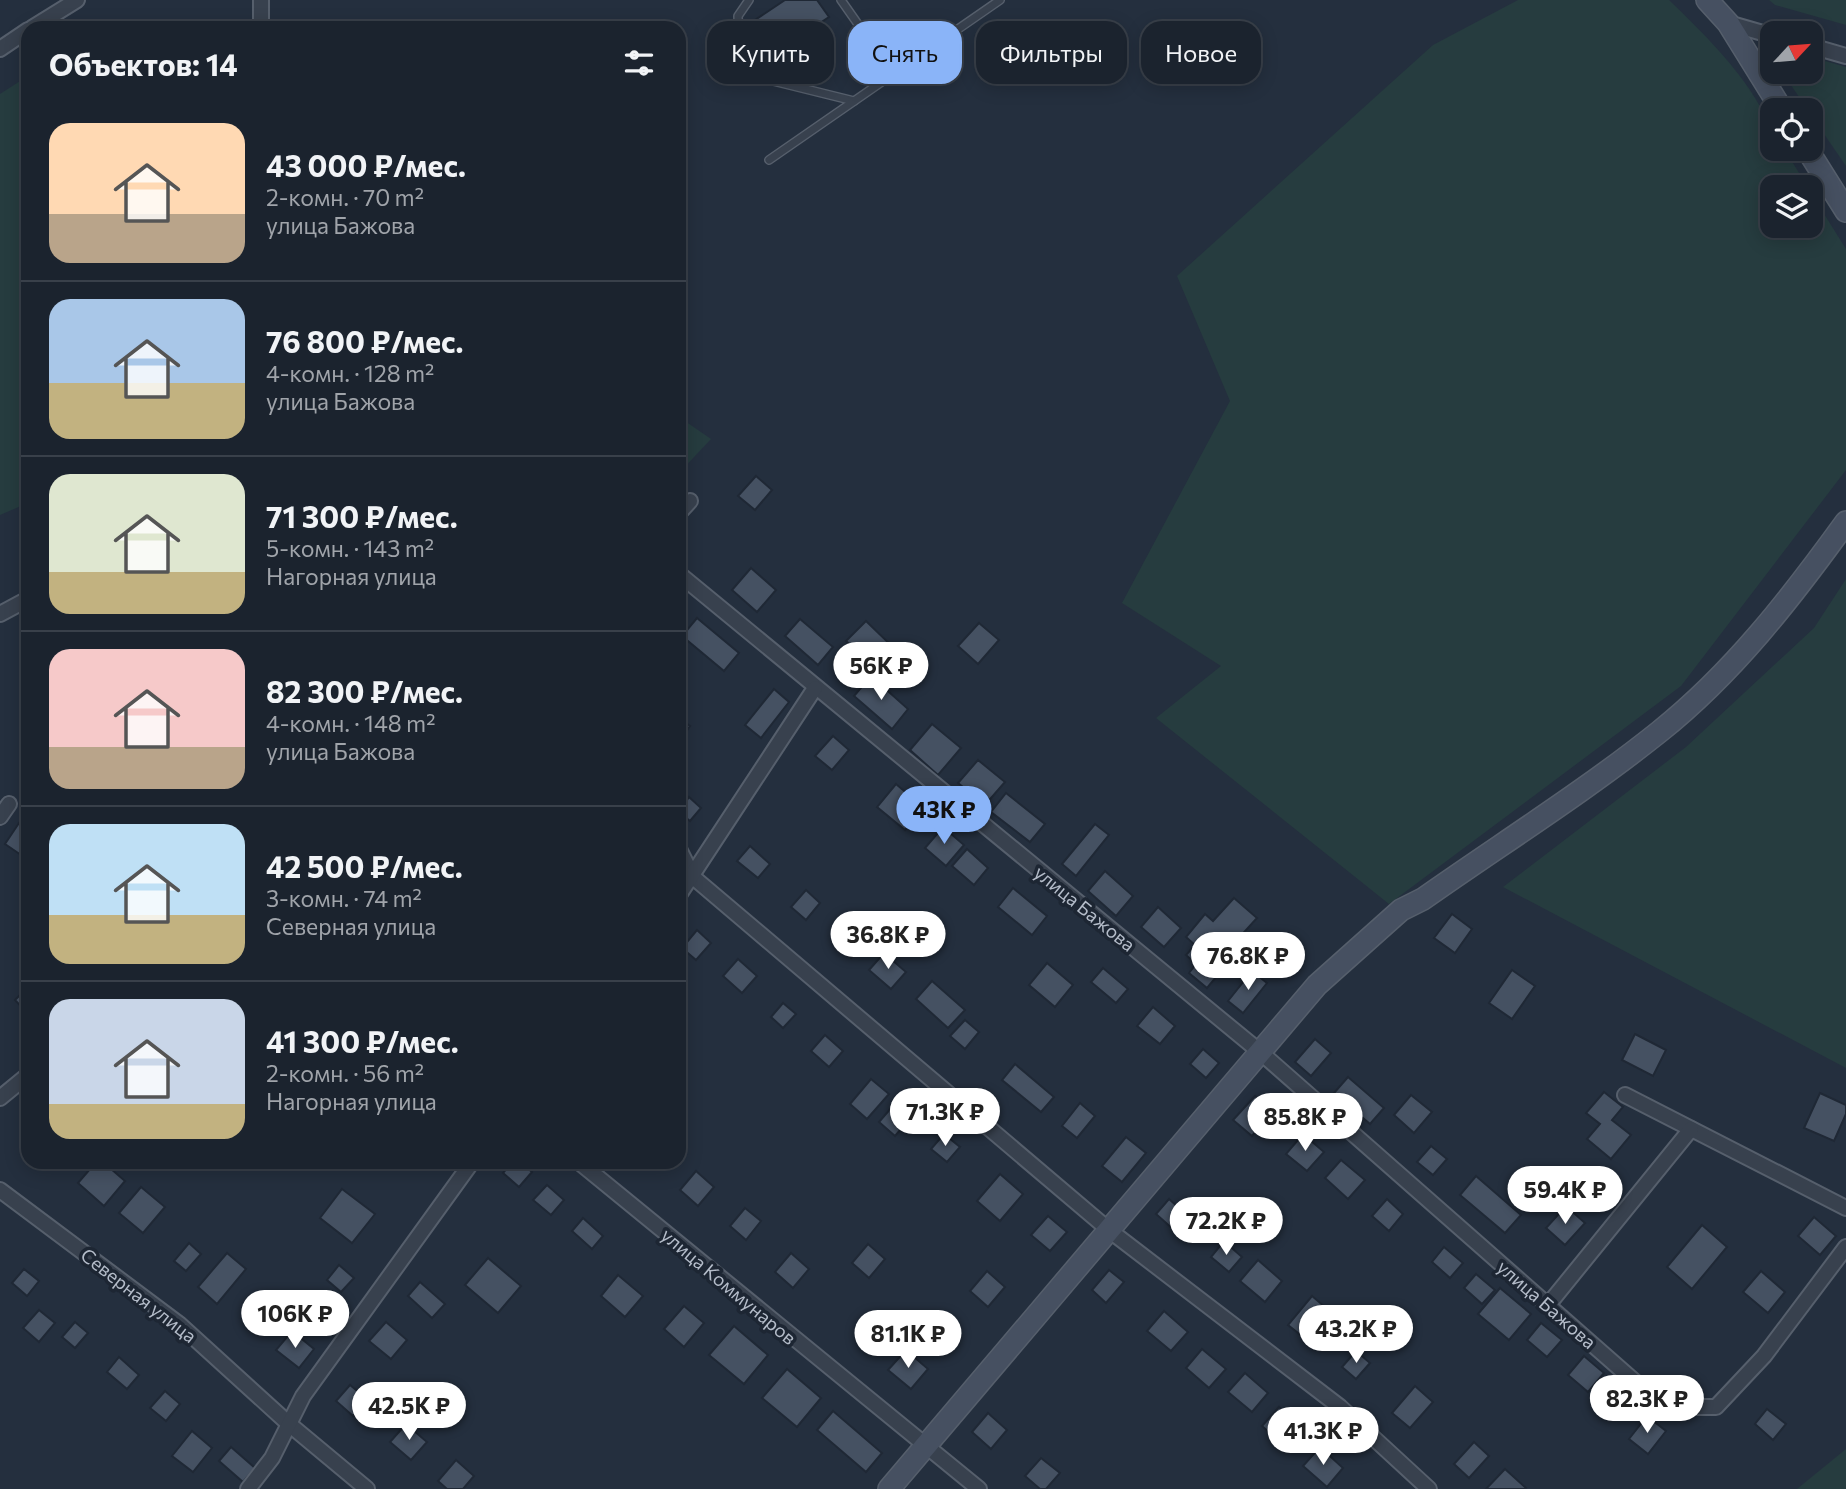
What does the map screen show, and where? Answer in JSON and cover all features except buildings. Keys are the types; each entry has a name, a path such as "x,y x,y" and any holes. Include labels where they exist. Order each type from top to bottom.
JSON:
{"street":[{"path":"43,21 77,0"},
{"path":"261,0 261,21"},
{"path":"1707,0 1728,23 1775,98"},
{"path":"1728,23 1760,32"},
{"path":"0,49 21,35"},
{"path":"1824,50 1846,56"},
{"path":"1815,161 1846,211"},
{"path":"686,505 690,501"},
{"path":"889,1489 1317,985 1401,910 1423,899 1660,732 1736,661 1783,610 1846,522"},
{"name":"улица Бажова","path":"686,581 1259,1051 1642,1388 1670,1407 1716,1407 1764,1356 1846,1247"},
{"path":"0,614 21,603"},
{"path":"686,886 815,688"},
{"path":"0,817 9,804"},
{"path":"686,863 693,877 1109,1230 1340,1407 1429,1489"},
{"path":"0,1098 21,1081"},
{"path":"1625,1095 1846,1209"},
{"path":"1548,1305 1691,1129"},
{"path":"248,1489 272,1458 303,1396 467,1169"},
{"name":"улица Коммунаров","path":"587,1169 925,1448 979,1489"},
{"name":"Северная улица","path":"0,1190 179,1324 289,1424 367,1489"}],"lane":[{"path":"749,0 738,16 739,47 765,79 854,101"},
{"path":"841,0 856,21"},
{"path":"962,26 1000,0"},
{"path":"769,160 879,84"}],"green space":[{"path":"1518,0 1669,0 1700,30 1734,68 1760,106 1760,161 1792,161 1800,175 1760,175 1760,238 1823,238 1823,212 1846,249 1846,470 1681,686 1389,904 1156,718 1221,666 1122,603 1230,401 1177,276 1433,45"},
{"path":"1769,0 1846,0 1846,25 1775,5"},
{"path":"1824,61 1846,67 1846,166 1823,132 1823,98 1800,98 1790,84 1824,84"},
{"path":"21,80 21,506 0,515 0,94"},
{"path":"686,422 711,439 686,466"},
{"path":"1846,579 1846,1068 1503,887 1686,747 1814,628"},
{"path":"1846,1449 1846,1489 1797,1489"}]}
